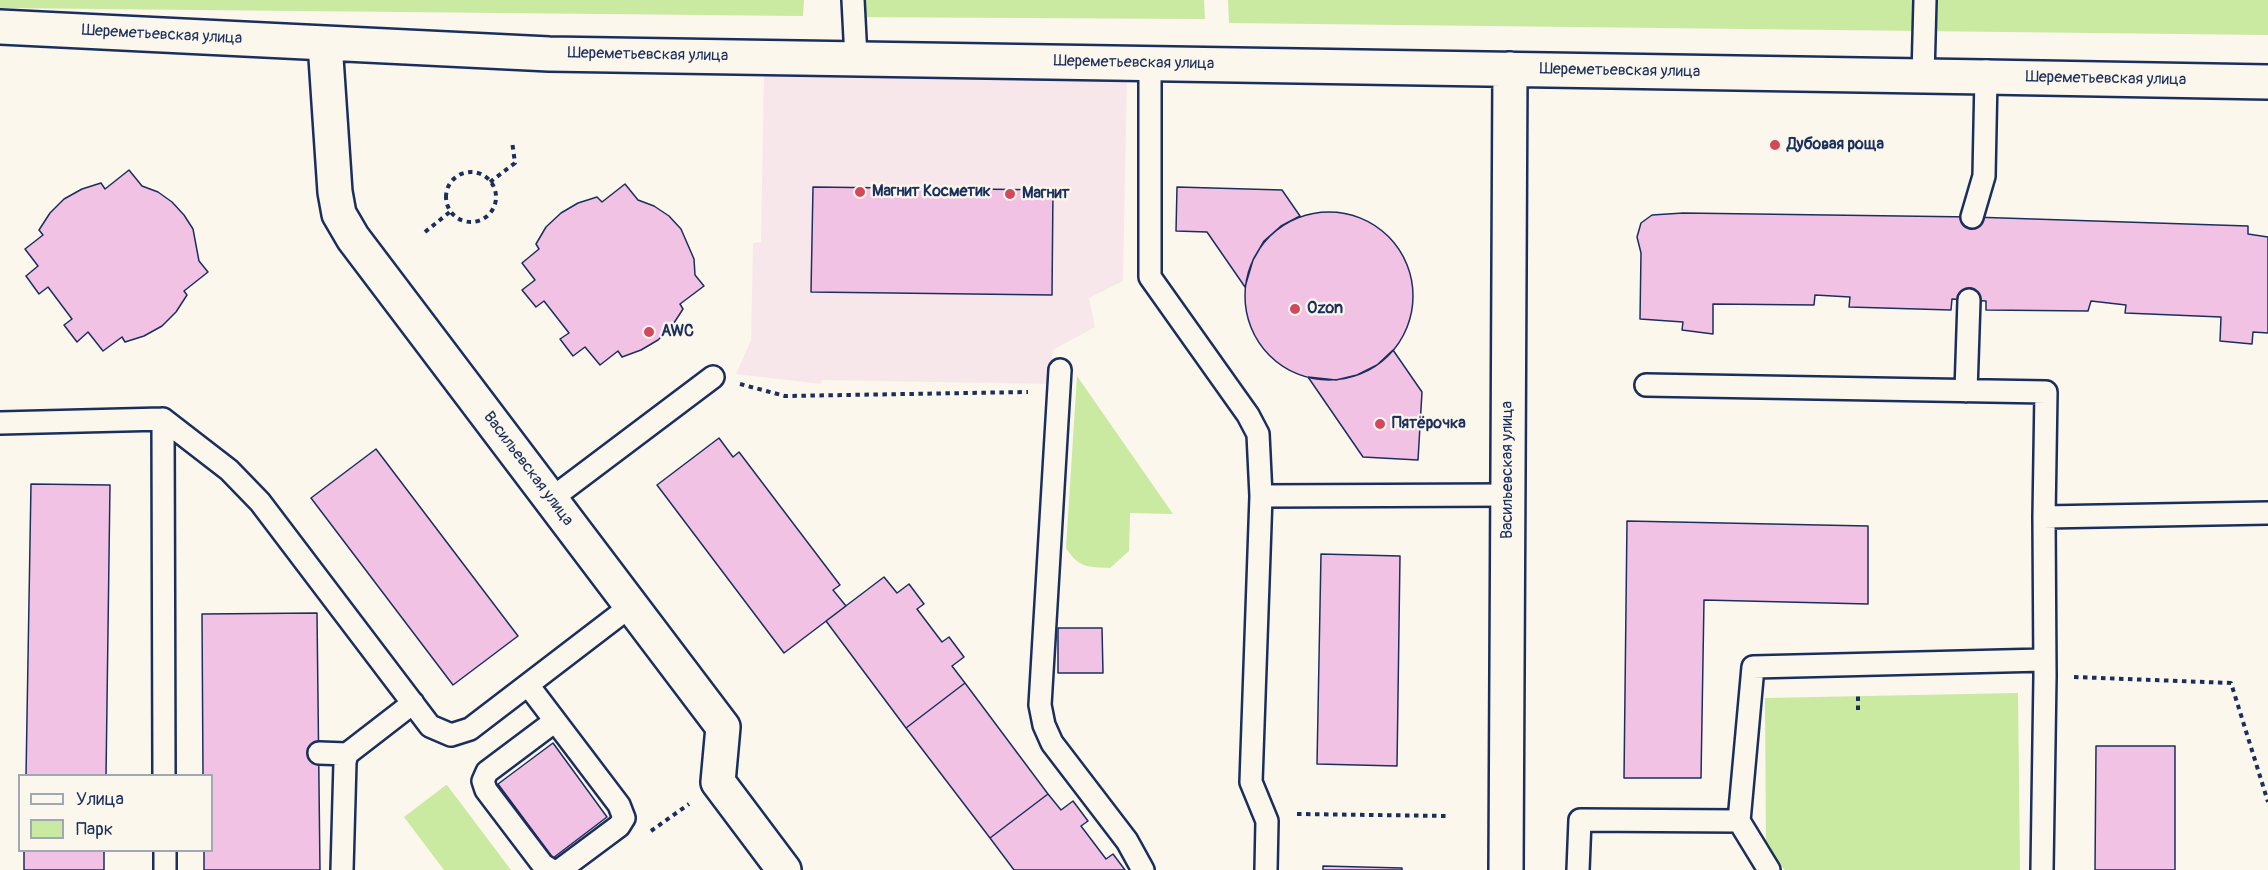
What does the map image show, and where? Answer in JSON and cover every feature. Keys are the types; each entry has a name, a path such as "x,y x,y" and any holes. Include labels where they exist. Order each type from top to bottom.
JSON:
{"street":[{"name":"Шереметьевская улица","path":"0,27 549,54 2268,82"},
{"name":"Васильевская улица","path":"325,43 334,192 339,214 353,237 723,727 718,782"},
{"name":"Васильевская улица","path":"1506,870 1510,69"},
{"path":"718,782 784,870"}],"lane":[{"path":"853,0 856,58"},
{"path":"1923,76 1925,0"},
{"path":"1150,63 1150,277 1248,415 1258,434 1261,496 1251,782 1267,821 1266,870"},
{"path":"1972,217 1984,176 1986,77"},
{"path":"1966,391 1969,300"},
{"path":"1060,370 1040,705 1044,725 1052,743 1127,841 1143,870"},
{"path":"550,499 713,377"},
{"path":"1646,385 2046,392 2042,870"},
{"path":"0,423 163,419 229,470 260,502 430,726 451,735 470,729 632,605"},
{"path":"163,419 164,774"},
{"path":"1261,496 1508,495"},
{"path":"2044,517 2268,513"},
{"path":"1769,870 1739,821 1753,667 2044,668"},
{"path":"528,685 619,805 624,818 619,826 560,870"},
{"path":"342,870 347,754 413,703"},
{"path":"551,870 543,865 486,790 483,781 487,772 555,721"},
{"path":"319,753 347,754"},
{"path":"1578,870 1580,820 1739,821"},
{"path":"165,852 165,870"}],"path":[{"path":"490,182 515,163 512,141"},
{"path":"467,172 478,173 488,178 490,182 496,198 493,209 486,218 476,222 465,222 448,207 446,196 449,185 457,177 467,172"},
{"path":"425,232 451,211"},
{"path":"713,377 785,396 1059,391"},
{"path":"2044,668 2231,683 2268,802"},
{"path":"646,835 718,782"},
{"path":"1293,814 1449,816"}],"shaded area":[{"path":"764,69 1127,77 1123,281 1089,298 1095,327 1053,350 1048,384 822,380 821,384 736,374 751,340 753,243 761,242"}],"green space":[{"path":"0,0 804,0 803,16 0,8"},
{"path":"847,0 1204,0 1205,19 841,17"},
{"path":"1228,0 2268,0 2268,35 1229,23"},
{"path":"1077,376 1173,514 1130,513 1129,551 1110,568 1084,565 1075,559 1066,548"},
{"path":"2018,693 2020,870 1785,870 1766,850 1765,698"},
{"path":"446,785 511,870 444,870 404,817"}],"building":[{"path":"129,170 142,186 158,192 184,215 193,229 199,261 208,272 184,291 187,295 176,312 162,326 144,336 125,342 122,337 103,351 88,332 77,342 64,325 72,319 48,287 39,294 26,276 38,266 25,249 43,235 39,230 50,213 64,199 82,189 101,183 105,189"},
{"path":"625,184 638,200 654,206 669,216 681,229 694,259 695,275 704,286 680,304 683,309 672,326 658,340 622,357 618,351 600,365 585,347 573,356 560,339 569,333 544,301 536,307 522,290 535,280 522,263 539,249 536,244 546,227 561,213 578,203 597,197 602,202"},
{"path":"813,187 1053,190 1052,295 811,292"},
{"path":"1177,187 1282,190 1300,216 1281,226 1264,241 1253,260 1245,287 1207,232 1176,231"},
{"path":"1329,212 1361,219 1376,226 1388,237 1399,249 1406,264 1413,296 1406,328 1399,343 1388,355 1376,366 1361,373 1329,380 1297,373 1282,366 1270,355 1259,343 1252,328 1245,296 1252,264 1259,249 1270,237 1282,226 1297,219"},
{"path":"1683,213 1972,217 2248,226 2248,234 2268,237 2268,333 2253,332 2252,344 2220,341 2221,317 2125,313 2126,305 2091,301 2088,311 1986,310 1986,301 1952,299 1951,310 1849,307 1850,297 1815,295 1814,305 1713,304 1713,334 1682,330 1683,322 1640,319 1641,253 1637,237 1641,223 1652,215"},
{"name":"Пятёрочка","path":"1393,350 1422,392 1418,460 1363,457 1308,377 1336,380 1357,375 1377,365"},
{"path":"719,438 733,457 739,452 840,585 833,590 846,606 784,653 657,485"},
{"path":"376,449 518,636 453,685 311,498"},
{"path":"31,484 110,485 106,774 26,774"},
{"path":"1627,521 1868,526 1868,604 1704,600 1701,778 1624,778"},
{"path":"1321,554 1400,556 1397,766 1317,764"},
{"path":"884,577 897,593 909,584 924,604 917,609 942,642 949,637 964,657 952,666 965,683 906,728 826,621"},
{"path":"317,613 320,870 204,870 204,852 213,852 213,774 203,774 202,614"},
{"path":"1058,628 1102,628 1103,673 1058,673"},
{"path":"965,683 1048,794 990,838 906,728"},
{"path":"553,743 607,817 553,858 498,784"},
{"path":"2096,746 2175,746 2175,870 2095,870"},
{"path":"1048,794 1061,810 1073,801 1088,821 1081,826 1106,859 1113,854 1125,870 1014,870 990,838"},
{"path":"24,852 104,852 104,870 24,870"},
{"path":"1323,866 1402,868 1402,870 1323,870"}],"place":[{"name":"Дубовая роща","path":"1775,145"},
{"name":"Магнит Косметик","path":"860,192"},
{"name":"Магнит","path":"1010,194"},
{"name":"Ozon","path":"1295,309"},
{"name":"AWC","path":"649,332"},
{"name":"Пятёрочка","path":"1380,424"}]}
